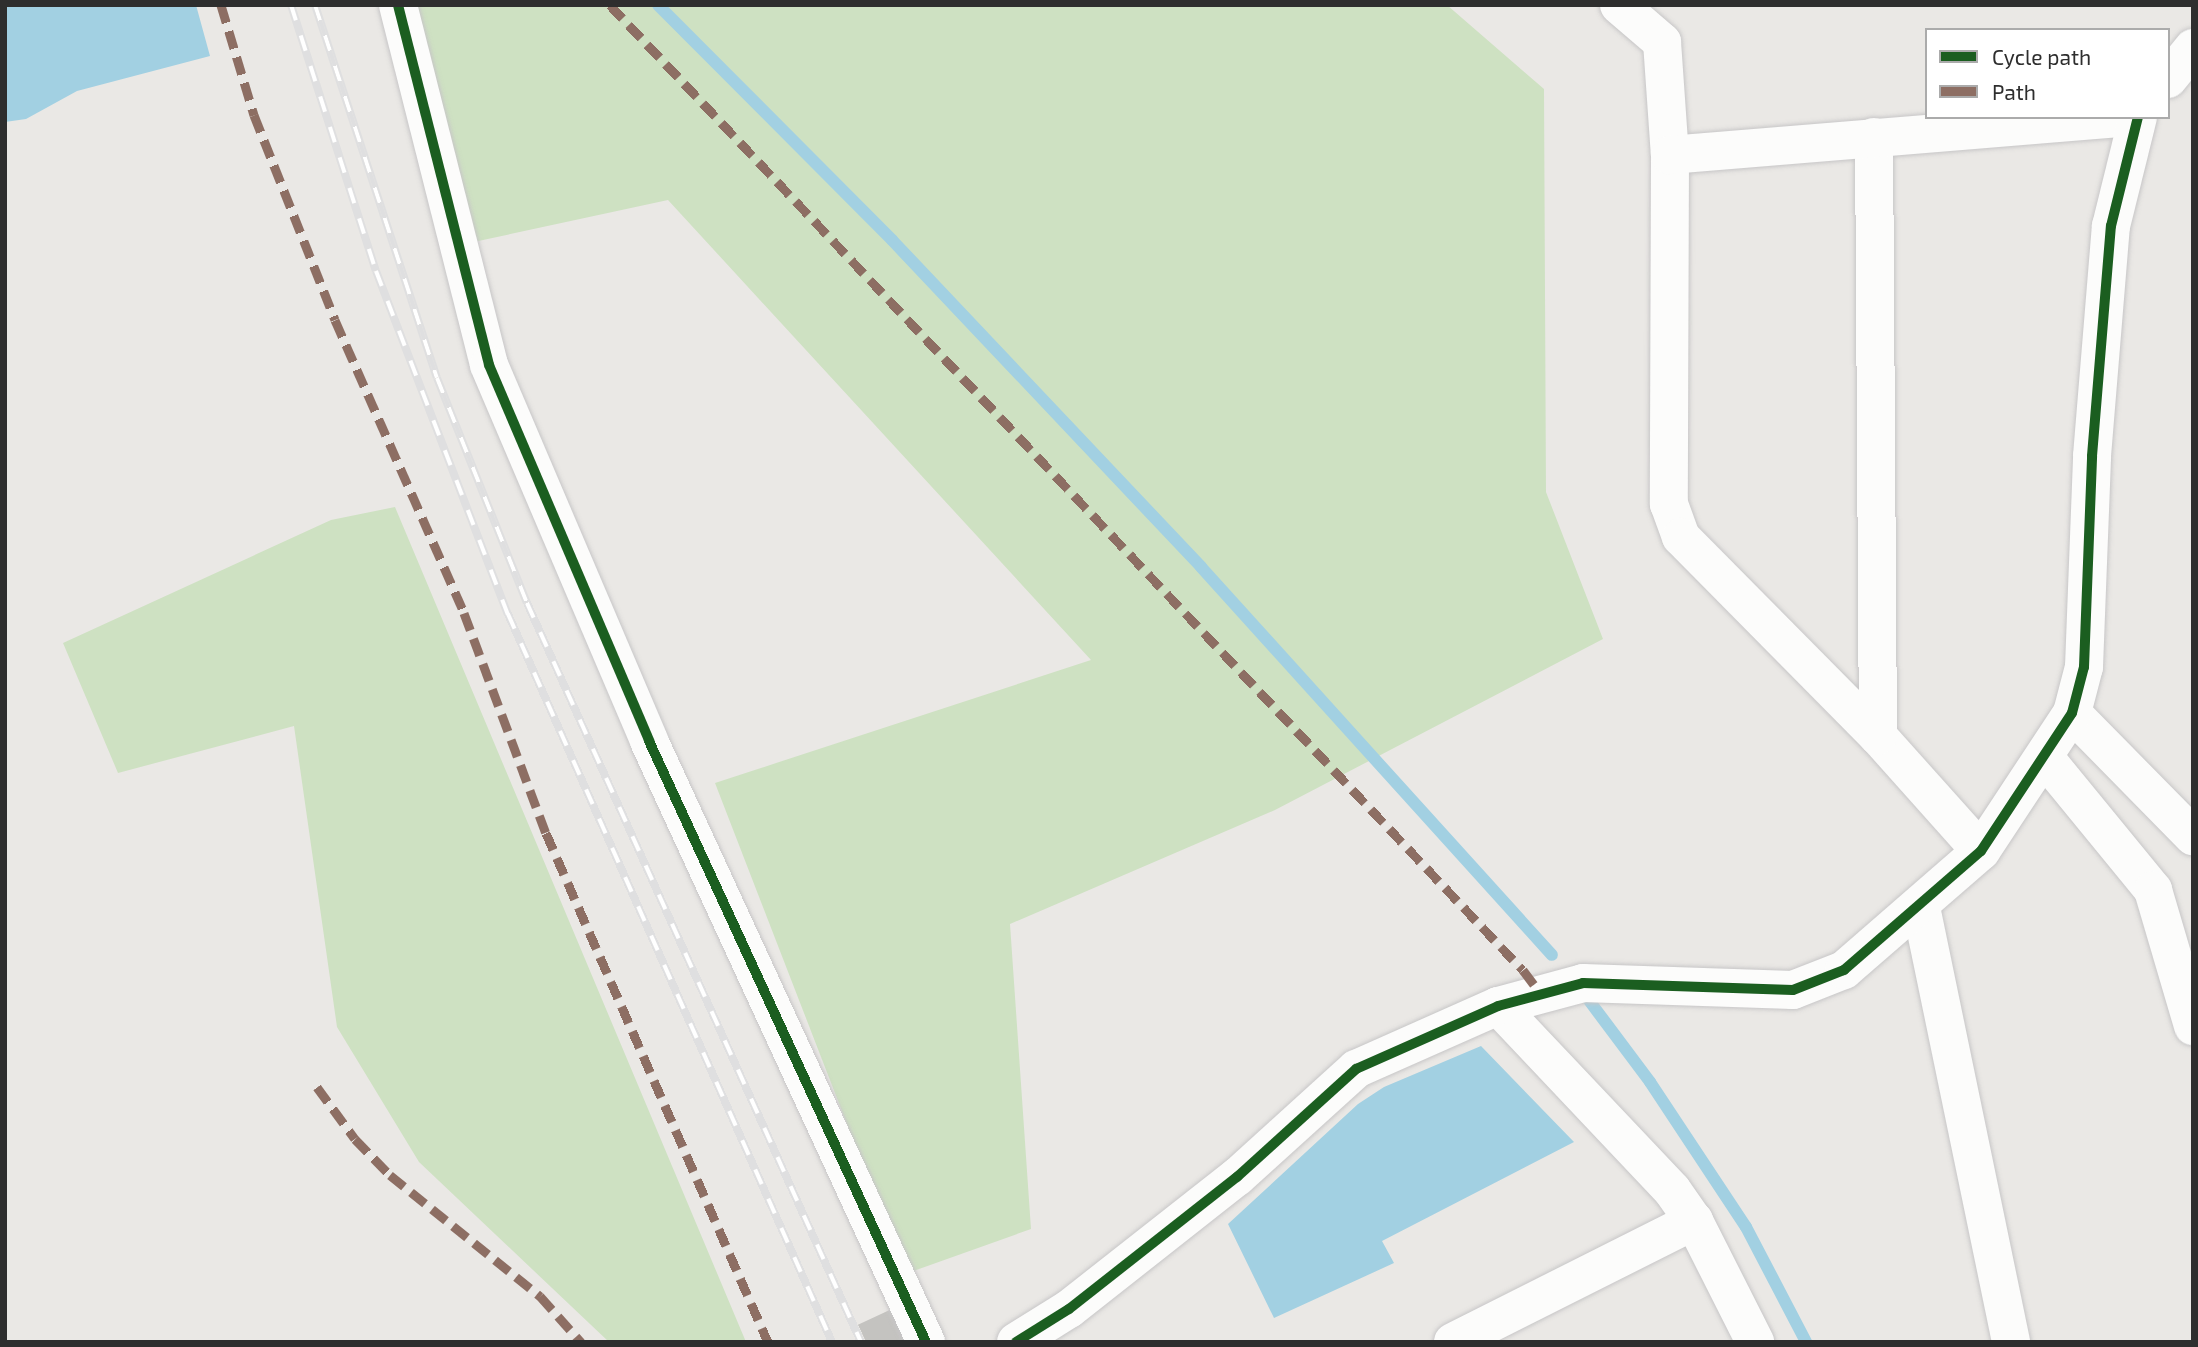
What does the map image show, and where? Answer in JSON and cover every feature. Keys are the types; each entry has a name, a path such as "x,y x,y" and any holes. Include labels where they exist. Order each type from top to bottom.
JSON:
{"street":[{"path":"398,5 489,365 649,741 926,1342"},
{"path":"1619,5 1662,42 1670,155 1669,504 1681,537 1878,736 1980,851"},
{"path":"2170,77 2193,48"},
{"path":"1670,155 2110,119"},
{"path":"1016,1342 1069,1310 1237,1177 1356,1069 1498,1006 1583,983 1793,990 1844,970 1921,906 1980,851 2045,758 2072,713 2084,667 2092,456 2111,226 2136,119"},
{"path":"1874,137 1878,736"},
{"path":"2072,713 2193,836"},
{"path":"2045,758 2153,890 2193,1026"},
{"path":"1921,906 2011,1342"},
{"path":"1498,1006 1672,1190 1694,1221 1755,1342"},
{"path":"1452,1342 1694,1221"}],"green space":[{"path":"409,5 1447,5 1544,89 1546,492 1603,639 1275,810 1010,924 1031,1229 905,1274 715,783 1091,660 668,200 469,243"},
{"path":"395,507 746,1342 609,1342 419,1162 337,1027 294,726 118,773 63,643 331,520"}],"water":[{"path":"5,5 196,5 210,56 77,91 26,119 5,122"},
{"path":"1481,1046 1574,1142 1382,1241 1394,1263 1274,1318 1228,1224 1358,1104 1384,1087"}],"waterway":[{"path":"658,5 892,240 1201,567 1552,955"},
{"path":"1588,999 1650,1082 1746,1227 1806,1342"}],"tunnel":[{"path":"866,1342 915,1319"}],"railway":[{"path":"291,5 376,271 508,614 832,1342"},
{"path":"315,5 437,378 527,603 861,1342"}],"marked path":[{"path":"221,5 254,115 335,320 464,613 546,833 768,1342"},
{"path":"610,5 1523,970 1541,994"},
{"path":"317,1087 355,1139 390,1175 540,1296 581,1342"}],"cycle path":[{"path":"398,5 489,365 649,741 926,1342"},
{"path":"1016,1342 1069,1309 1237,1177 1356,1069 1498,1006 1583,983 1793,990 1844,970 1981,851 2072,713 2084,667 2092,456 2111,226 2138,119"}]}
